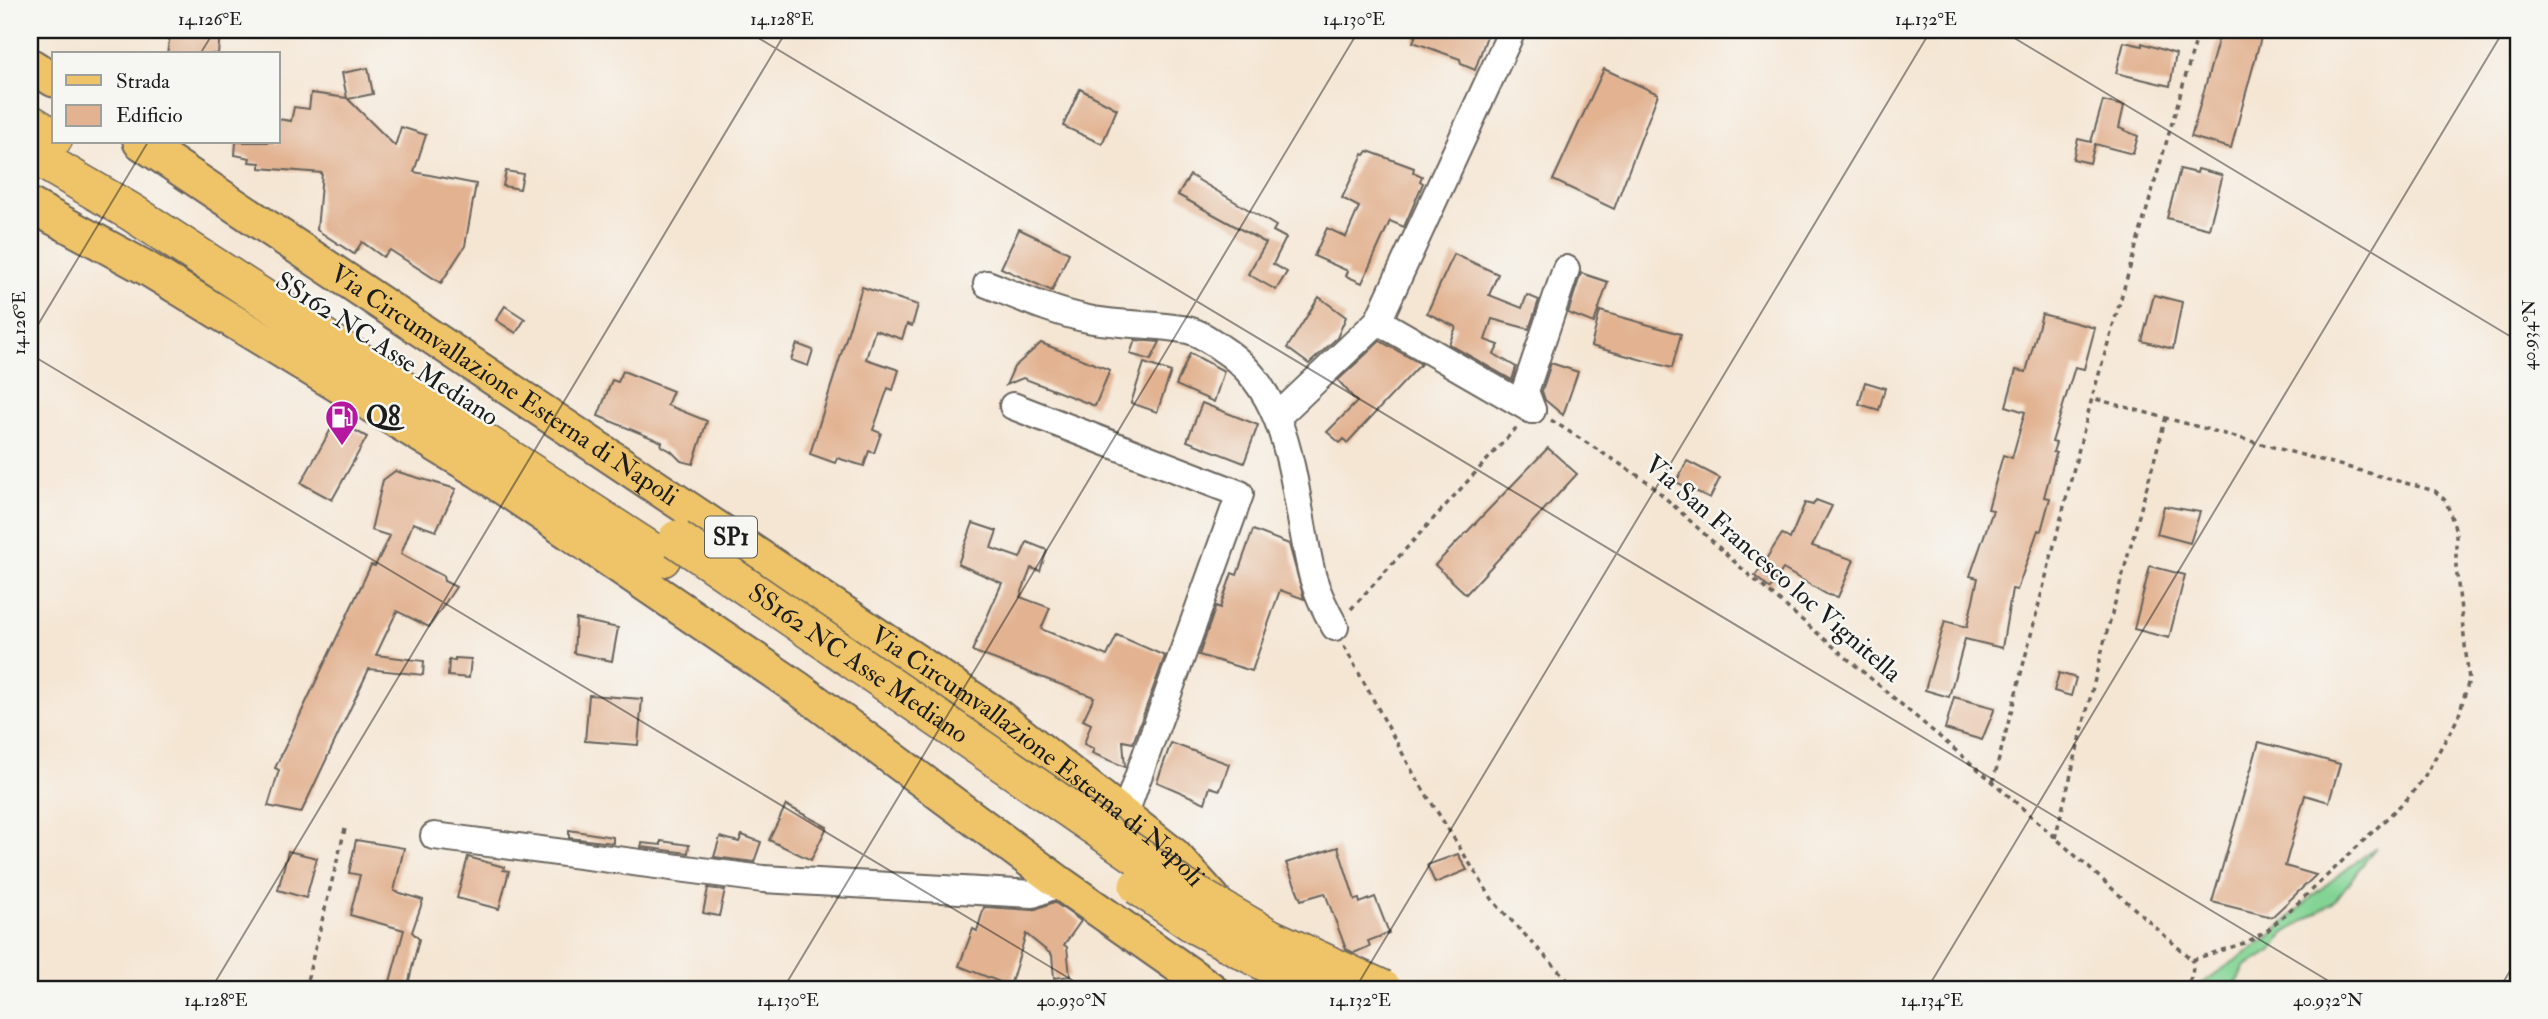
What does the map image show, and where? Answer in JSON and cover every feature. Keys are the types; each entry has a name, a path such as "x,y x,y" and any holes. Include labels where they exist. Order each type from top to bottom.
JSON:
{"highway":[{"path":"30,122 52,137"},
{"name":"SS162 NC Asse Mediano","path":"63,144 248,258 670,548 1181,886 1271,938 1382,989"},
{"name":"SS162 NC Asse Mediano","path":"30,153 131,212 252,290 670,548 1195,925 1315,989"},
{"path":"30,178 115,225 252,290"}],"main road":[{"path":"30,65 52,79"},
{"name":"Via Circumvallazione Esterna di Napoli","path":"143,144 994,713 1174,855 1212,896 1240,935 1269,989"},
{"path":"30,205 146,268 480,472 799,689 1060,883 1211,989"}],"street":[{"path":"1277,417 1378,321 1510,35"},
{"path":"1532,410 1525,391 1566,269"},
{"path":"987,284 1060,312 1093,320 1189,330 1206,338 1252,372 1266,390 1277,417 1295,485 1313,578 1335,627"},
{"path":"1378,321 1532,410"},
{"path":"1013,406 1240,494 1124,816"},
{"path":"434,836 763,880 1033,894 1060,883"}],"path":[{"path":"1993,782 2092,398 2199,30"},
{"path":"2092,398 2435,491 2446,501 2454,520 2456,567 2469,660 2469,680 2458,718 2423,779 2367,840 2268,930 2247,942 2192,960 2194,971 2189,983 2182,989"},
{"path":"1532,410 1335,627 1366,690 1457,848 1494,902 1576,989"},
{"name":"Via San Francesco loc Vignitella","path":"1532,410 1648,482 1749,576 1993,782 2192,960"},
{"path":"2055,838 2105,639 2166,417"},
{"path":"305,989 345,829"}],"green space":[{"path":"2376,847 2334,902 2285,933 2273,950 2244,967 2241,976 2232,986 2193,989 2267,939 2318,891"}],"building":[{"path":"171,30 220,33 218,52 167,52"},
{"path":"1418,30 1489,30 1475,70 1461,64 1460,59 1413,42"},
{"path":"2221,30 2263,30 2231,148 2191,137"},
{"path":"2124,42 2142,46 2142,43 2176,54 2170,86 2116,73"},
{"path":"368,68 373,94 348,99 395,146 401,127 426,135 414,172 476,184 465,246 441,283 390,250 383,257 362,242 354,254 317,230 322,173 260,168 260,163 249,162 250,158 235,155 236,144 280,144 280,119 291,121 294,107 309,109 311,93 347,98 342,73"},
{"path":"1604,69 1658,94 1614,209 1553,180"},
{"path":"1080,89 1117,109 1102,144 1063,126"},
{"path":"2103,101 2124,106 2119,128 2138,136 2133,154 2095,144 2090,163 2073,159 2078,139 2091,142"},
{"path":"1368,151 1414,168 1413,172 1422,176 1420,181 1423,183 1404,227 1390,221 1362,283 1346,276 1348,271 1314,256 1327,228 1346,237 1359,207 1342,198 1363,154"},
{"path":"2180,169 2197,173 2198,169 2221,175 2209,229 2167,218"},
{"path":"506,171 523,174 520,189 503,186"},
{"path":"1190,175 1276,226 1273,231 1286,238 1273,264 1287,272 1276,290 1248,274 1266,243 1178,195"},
{"path":"1019,229 1069,253 1052,291 1001,268"},
{"path":"1454,254 1498,274 1489,295 1522,308 1527,295 1539,300 1529,329 1492,319 1485,340 1499,345 1494,354 1516,367 1512,380 1449,344 1456,327 1427,313"},
{"path":"1581,273 1608,282 1594,323 1568,313"},
{"path":"862,287 918,305 912,326 907,324 902,339 875,330 866,359 899,370 893,390 888,388 873,430 881,433 874,453 869,451 864,466 837,458 835,463 810,454"},
{"path":"2154,295 2182,302 2173,349 2142,341"},
{"path":"1319,297 1346,317 1337,338 1309,364 1287,348"},
{"path":"505,306 525,319 516,333 496,320"},
{"path":"1600,311 1681,334 1672,368 1591,346"},
{"path":"2042,314 2095,328 2084,369 2075,367 2052,442 2056,443 2053,452 2056,453 2044,497 2050,498 2041,531 2038,530 2017,590 2012,589 2002,648 1965,639 1949,697 1925,690 1945,621 1967,627 1978,578 1970,576 1993,510 1988,509 2003,455 2012,458 2025,412 2006,406 2016,370 2026,372"},
{"path":"1135,340 1160,342 1151,360 1130,354"},
{"path":"1380,341 1421,364 1347,443 1344,439 1340,443 1327,432 1357,402 1338,380"},
{"path":"1041,343 1110,370 1095,406 1023,378 1006,385 1014,367"},
{"path":"797,344 813,350 808,366 791,360"},
{"path":"1190,353 1224,371 1214,402 1176,385"},
{"path":"1144,363 1171,372 1157,412 1131,403"},
{"path":"1551,363 1578,372 1563,415 1545,400 1542,391"},
{"path":"623,371 673,391 667,405 707,421 693,464 681,461 661,446 662,442 598,416 612,380 618,382"},
{"path":"1865,382 1885,388 1879,410 1859,404"},
{"path":"1202,403 1258,425 1244,463 1187,441"},
{"path":"336,420 367,437 332,500 301,483"},
{"path":"1548,448 1577,474 1466,594 1435,565"},
{"path":"1687,461 1720,478 1710,498 1676,482"},
{"path":"395,471 456,489 436,531 413,523 401,554 443,576 444,581 456,587 429,627 397,611 376,655 424,661 423,675 369,669 301,813 268,806 279,770 275,768 371,565 375,566 390,536 371,530 383,480"},
{"path":"1816,500 1832,506 1812,546 1854,560 1838,597 1828,595 1783,569 1770,589 1755,576 1782,534 1790,539 1805,503 1813,505"},
{"path":"2164,506 2200,512 2190,543 2157,534"},
{"path":"973,523 997,531 991,548 1020,558 1027,542 1047,550 1040,571 1031,568 1020,597 1050,608 1041,629 1107,656 1117,635 1165,656 1133,743 1123,741 1125,767 1092,753 1094,749 1084,744 1091,724 1083,720 1094,697 972,651 1002,583 958,564"},
{"path":"1253,530 1289,544 1304,599 1280,590 1252,671 1199,655 1216,606 1220,608 1232,573 1237,575"},
{"path":"2150,566 2185,575 2169,638 2134,629"},
{"path":"576,619 618,628 612,661 574,653"},
{"path":"455,658 471,659 469,678 448,676 449,660 455,661"},
{"path":"2059,673 2076,678 2071,696 2054,691"},
{"path":"589,695 642,699 638,745 585,741"},
{"path":"1954,697 1995,708 1982,740 1945,729"},
{"path":"2259,742 2340,764 2329,802 2305,795 2285,866 2316,875 2272,917 2212,902"},
{"path":"1171,743 1229,764 1220,790 1210,787 1205,803 1157,782"},
{"path":"786,805 827,827 811,860 769,840"},
{"path":"569,830 613,837 613,843 569,838"},
{"path":"742,835 761,842 754,862 714,857 720,837 739,842"},
{"path":"356,840 404,848 394,891 423,900 412,932 419,939 407,989 388,989 404,930 350,915 360,875 349,873"},
{"path":"661,841 689,845 688,853 641,847 642,843 661,845"},
{"path":"1338,847 1355,900 1359,899 1360,903 1375,897 1389,933 1368,941 1370,946 1354,953 1346,949 1325,893 1301,900 1286,863"},
{"path":"288,851 317,858 306,898 278,890"},
{"path":"1458,854 1467,870 1435,883 1427,865"},
{"path":"468,857 504,867 503,870 509,871 499,909 457,898"},
{"path":"708,888 725,890 719,916 703,913"},
{"path":"1054,902 1081,921 1064,945 1067,947 1070,976 1054,978 1052,955 1026,934 1010,986 959,966 973,929 977,931 984,907 1033,910"}],"place":[{"name":"Q8","path":"342,447"}]}
